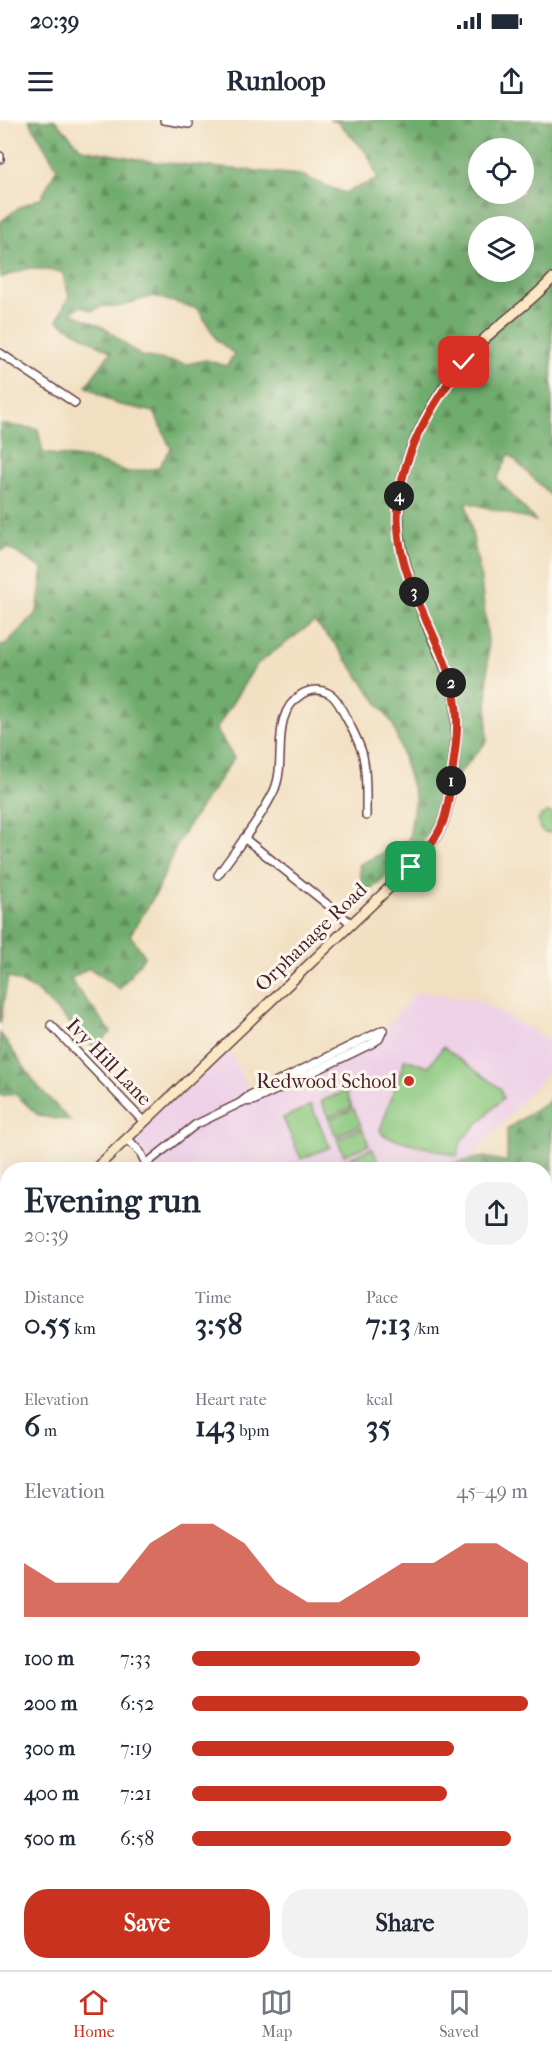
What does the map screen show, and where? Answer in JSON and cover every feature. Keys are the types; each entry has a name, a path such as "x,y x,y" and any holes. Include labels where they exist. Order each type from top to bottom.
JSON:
{"main road":[{"name":"Orphanage Road","path":"102,1162 426,852 444,824 448,810 456,743 457,712 448,675 411,586 399,542 399,494 406,463 420,430 438,398 464,362 495,330 552,279"}],"street":[{"path":"164,120 189,123"},
{"path":"0,353 75,403"},
{"path":"218,875 244,838 276,784 279,776 280,732 283,721 299,696 310,691 321,690 333,696 356,737 365,766 366,816"},
{"path":"244,838 352,924"},
{"name":"Ivy Hill Lane","path":"51,1024 144,1122"},
{"path":"153,1162 195,1125 240,1103 250,1095 383,1030 379,1039 371,1044 253,1101 240,1103"},
{"path":"127,1138 140,1152 145,1162"}],"shaded area":[{"name":"Redwood School","path":"416,992 478,1000 552,1042 552,1067 468,1162 144,1162 127,1138 226,1043 250,1094 383,1030"}],"green space":[{"path":"29,120 55,120 82,149 155,162 301,175 344,193 378,179 367,153 338,122 329,120 552,120 552,497 509,454 497,479 536,521 466,502 480,573 488,640 487,741 451,783 429,832 411,855 364,895 359,865 409,839 415,797 393,724 335,644 314,622 256,665 216,729 234,758 180,838 157,892 130,935 145,956 120,989 89,968 70,979 111,1032 95,1048 38,992 8,976 0,1024 0,646 6,644 37,612 43,569 9,548 0,551 0,424 38,429 43,453 88,459 129,472 158,468 171,449 154,412 116,404 86,386 111,352 57,321 69,296 62,272 29,268 0,278 0,222 20,207 41,198 57,168","holes":["153,296 198,309 217,340 234,354 227,366 206,360 187,364 141,356 103,327 71,313 81,306 92,311 103,306 118,307"]},
{"path":"552,813 552,832 545,833 540,829 538,821 541,815"},
{"path":"0,1033 36,1084 70,1121 39,1116 15,1094 0,1096"},
{"path":"443,1047 501,1089 503,1098 461,1141 457,1156 384,1136 380,1130 405,1059 428,1067"},
{"path":"346,1091 352,1107 328,1117 321,1101"},
{"path":"552,1099 552,1162 507,1162 507,1129"},
{"path":"311,1105 330,1147 301,1159 283,1118"},
{"path":"354,1109 361,1125 336,1136 329,1119"},
{"path":"362,1128 369,1145 344,1155 337,1139"},
{"path":"372,1148 378,1162 340,1162"},
{"path":"484,1157 507,1162 460,1162"}],"place":[{"name":"Redwood School","path":"409,1081"}],"route":[{"path":"411,867 426,852 444,824 448,810 456,743 457,712 452,685 411,586 402,557 398,526 399,494 406,463 420,430 438,398 464,362"}]}
